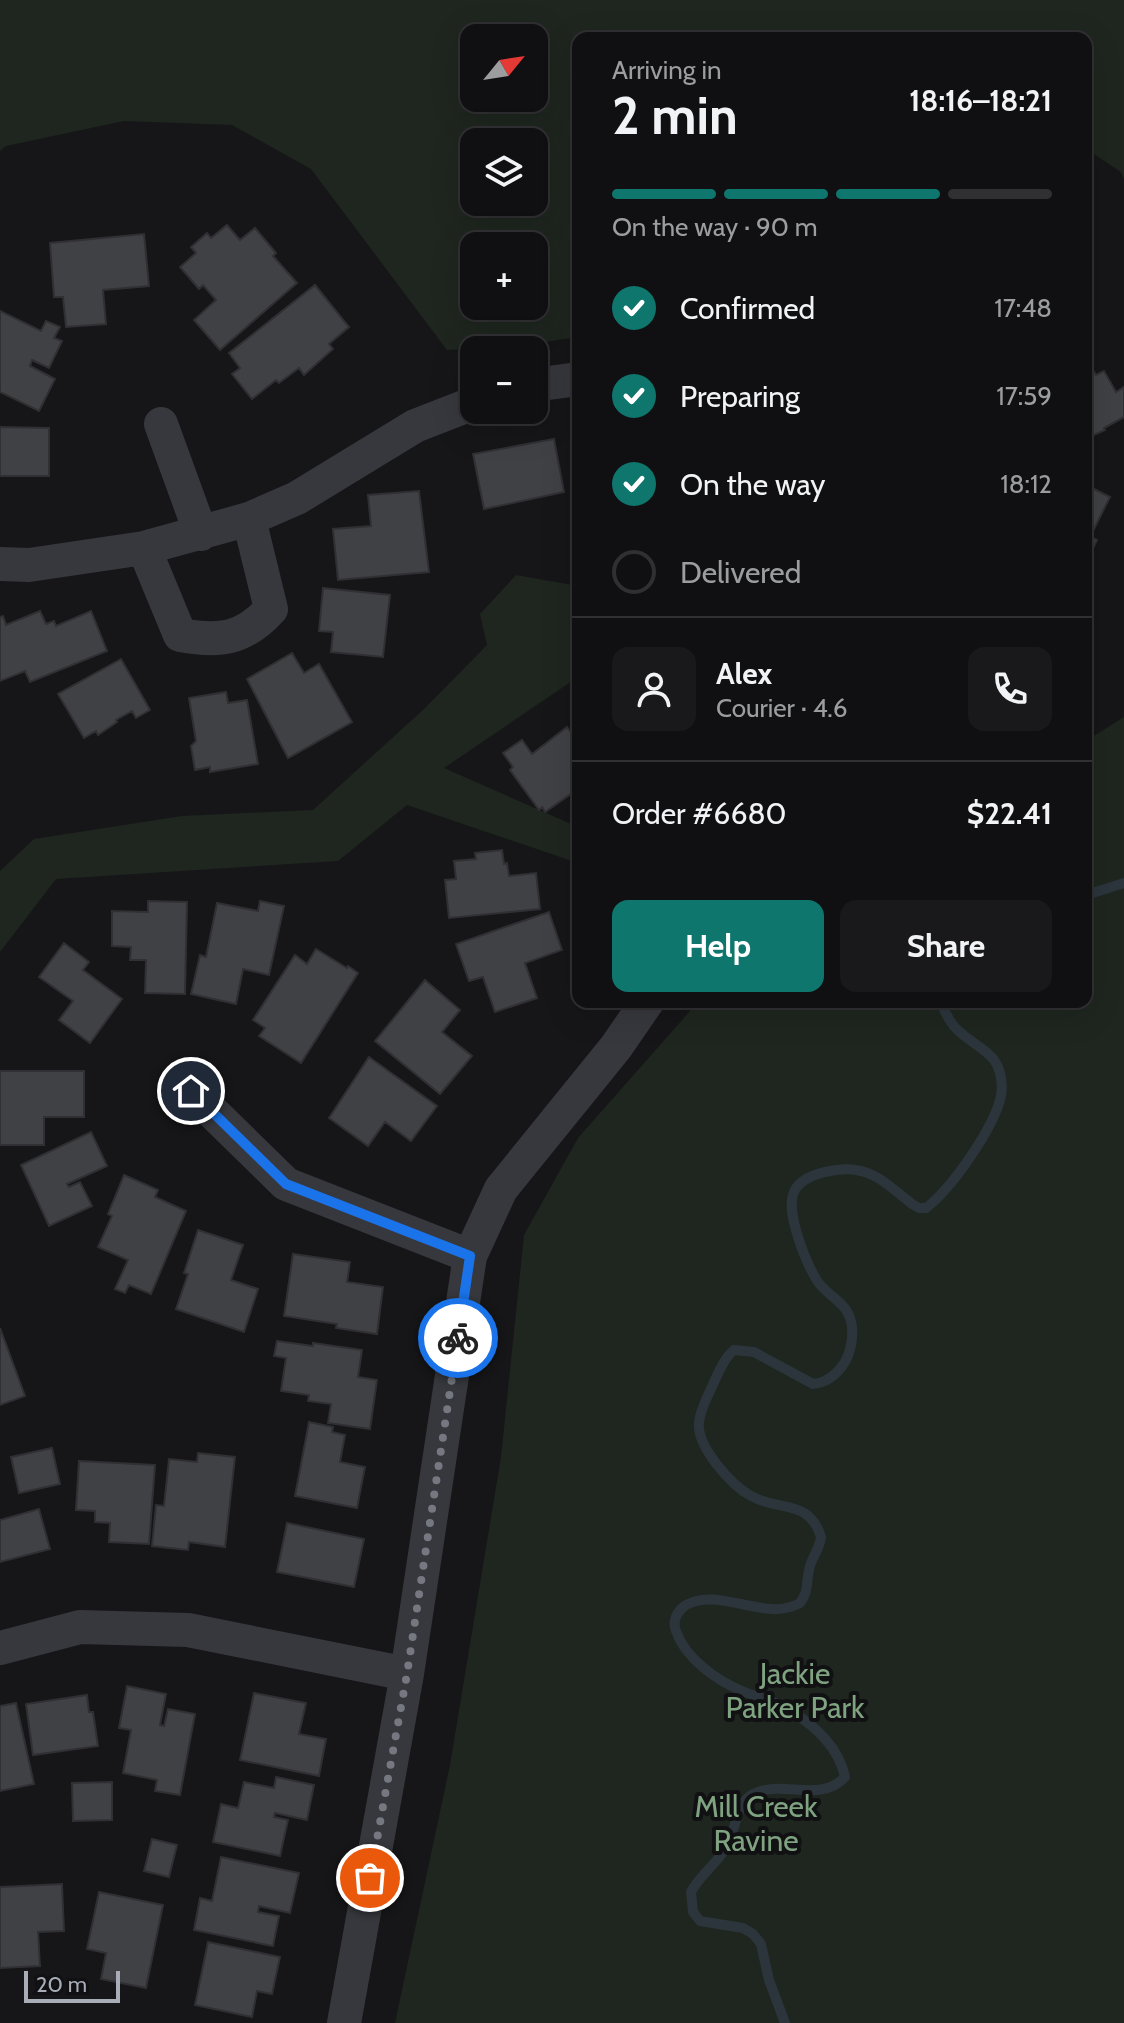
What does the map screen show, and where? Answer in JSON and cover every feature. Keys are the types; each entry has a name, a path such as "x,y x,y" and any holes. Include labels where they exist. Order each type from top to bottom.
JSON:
{"street":[{"path":"548,383 572,380"},
{"path":"0,564 29,565 144,548 249,519 297,498 415,426 460,408"},
{"path":"161,424 201,534"},
{"path":"144,548 180,635 208,640 227,638 257,624 271,609 249,519"},
{"path":"344,2023 407,1674 470,1256 501,1189 616,1047 643,1008"},
{"path":"191,1091 286,1184 470,1256"},
{"path":"0,1648 80,1627 188,1630 407,1674"}],"green space":[{"path":"0,0 1124,0 1124,179 1121,172 1092,153 1092,32 572,32 572,338 548,341 548,336 460,336 460,349 447,350 311,169 232,125 124,121 6,146 0,151"},
{"path":"516,575 572,585 572,681 444,768 572,824 572,861 407,805 338,861 56,879 0,952 0,871 34,839 182,816 313,810 424,709 487,645 480,614"},
{"name":"Mill Creek Ravine","path":"1124,717 1124,2023 395,2023 450,1765 501,1457 524,1235 578,1138 693,1008 1092,1008 1092,737"}],"building":[{"path":"227,225 240,240 255,228 276,253 273,256 297,283 220,350 194,320 216,300 203,285 199,289 180,267 196,253 191,247 207,233 211,238"},
{"path":"144,234 149,286 103,290 106,324 66,327 63,297 54,297 50,243"},
{"path":"315,285 349,327 329,344 333,349 304,375 299,368 279,383 276,380 252,399 232,374 240,368 229,353"},
{"path":"0,311 41,331 46,321 60,327 54,338 62,341 49,368 32,360 30,366 55,379 39,411 0,392"},
{"path":"1092,369 1096,375 1104,371 1116,392 1124,387 1124,417 1092,436"},
{"path":"0,427 49,428 49,476 0,476"},
{"path":"554,439 564,492 484,509 473,454"},
{"path":"1092,488 1110,497 1092,533"},
{"path":"419,491 429,572 338,580 333,529 371,526 368,495"},
{"path":"323,588 390,595 383,657 331,652 333,632 319,631"},
{"path":"40,611 46,624 54,621 56,626 91,611 107,651 30,682 25,671 0,681 0,617 3,616 6,625"},
{"path":"292,653 304,673 319,664 352,722 288,758 247,679"},
{"path":"121,659 150,710 136,718 132,711 98,735 96,731 84,738 58,694"},
{"path":"226,692 228,703 247,700 258,764 210,772 210,767 195,770 191,746 196,741 189,698"},
{"path":"567,727 572,734 572,795 545,812 542,807 539,810 510,770 513,767 503,753 522,740 532,754"},
{"path":"502,850 509,876 536,873 540,909 449,918 445,880 456,879 454,861 476,859 475,853"},
{"path":"148,901 187,902 185,994 145,993 146,960 130,960 131,947 112,946 112,911 148,912"},
{"path":"260,901 284,906 269,975 243,969 236,1004 191,994 200,955 206,957 217,903 258,911"},
{"path":"549,912 562,950 525,963 537,998 495,1012 483,977 469,981 456,944"},
{"path":"64,943 89,962 83,970 122,999 90,1043 59,1020 73,1001 39,977"},
{"path":"316,949 358,973 301,1063 259,1036 265,1028 253,1020 295,955 307,964"},
{"path":"425,980 460,1010 442,1032 472,1056 440,1094 375,1041"},
{"path":"369,1057 437,1106 411,1141 385,1122 368,1146 329,1118"},
{"path":"0,1071 84,1071 84,1117 44,1117 44,1145 0,1145"},
{"path":"91,1132 107,1166 67,1184 69,1187 80,1182 92,1206 49,1226 21,1165"},
{"path":"124,1175 158,1190 155,1197 186,1211 151,1294 129,1285 125,1293 115,1289 128,1260 98,1247 112,1216 108,1214"},
{"path":"198,1230 243,1245 231,1280 258,1289 244,1332 176,1309"},
{"path":"293,1254 350,1262 347,1282 383,1287 377,1334 284,1316"},
{"path":"0,1328 25,1396 0,1405"},
{"path":"277,1341 362,1350 358,1377 377,1380 370,1429 328,1423 331,1404 308,1401 309,1395 281,1391 286,1358 274,1356"},
{"path":"309,1422 333,1427 332,1432 345,1435 340,1462 365,1467 357,1508 295,1496"},
{"path":"52,1448 60,1484 19,1493 11,1457"},
{"path":"198,1453 235,1457 225,1547 189,1542 188,1550 152,1546 156,1505 164,1506 169,1459 197,1462"},
{"path":"79,1461 155,1465 149,1544 109,1542 110,1523 95,1522 95,1511 76,1510"},
{"path":"39,1509 50,1549 0,1562 0,1520"},
{"path":"287,1523 364,1539 354,1587 277,1572"},
{"path":"127,1686 166,1694 160,1725 164,1726 168,1709 195,1714 180,1795 155,1791 157,1780 123,1773 131,1730 119,1728"},
{"path":"254,1693 306,1703 299,1734 326,1739 319,1776 240,1760"},
{"path":"87,1695 98,1746 33,1755 26,1704"},
{"path":"16,1703 34,1784 0,1791 0,1706"},
{"path":"276,1777 314,1785 307,1820 275,1813 274,1817 288,1820 280,1856 213,1842 221,1804 238,1808 244,1782 274,1788"},
{"path":"112,1782 112,1820 73,1821 72,1783"},
{"path":"152,1839 177,1845 169,1877 144,1871"},
{"path":"221,1857 299,1873 290,1913 259,1906 258,1912 279,1916 273,1946 194,1930 200,1898 212,1901"},
{"path":"62,1884 64,1931 38,1932 40,1966 0,1968 0,1887"},
{"path":"99,1892 163,1905 146,1988 101,1979 106,1953 87,1949"},
{"path":"208,1942 280,1957 272,1994 257,1991 252,2017 195,2005"}],"waterway":[{"path":"1092,893 1124,883"},
{"path":"785,2023 769,1980 761,1944 743,1928 700,1921 693,1912 691,1892 725,1849 739,1811 750,1796 773,1789 823,1789 845,1777 838,1757 818,1732 787,1708 742,1691 712,1674 686,1650 675,1624 676,1616 683,1607 699,1600 713,1599 772,1609 800,1603 821,1537 816,1525 801,1511 762,1501 734,1483 716,1464 703,1442 700,1418 720,1370 734,1350 754,1352 813,1384 833,1376 848,1355 852,1336 850,1318 844,1307 815,1277 804,1255 792,1214 793,1196 802,1181 825,1172 863,1171 912,1204 926,1208 948,1187 981,1140 1001,1096 1000,1073 990,1056 955,1027 944,1008"}],"way so far":[{"path":"370,1878 407,1674 458,1338"}],"route":[{"path":"191,1091 286,1184 470,1256 458,1338"}],"park label":[{"name":"Jackie Parker Park","path":"795,1691"}]}
